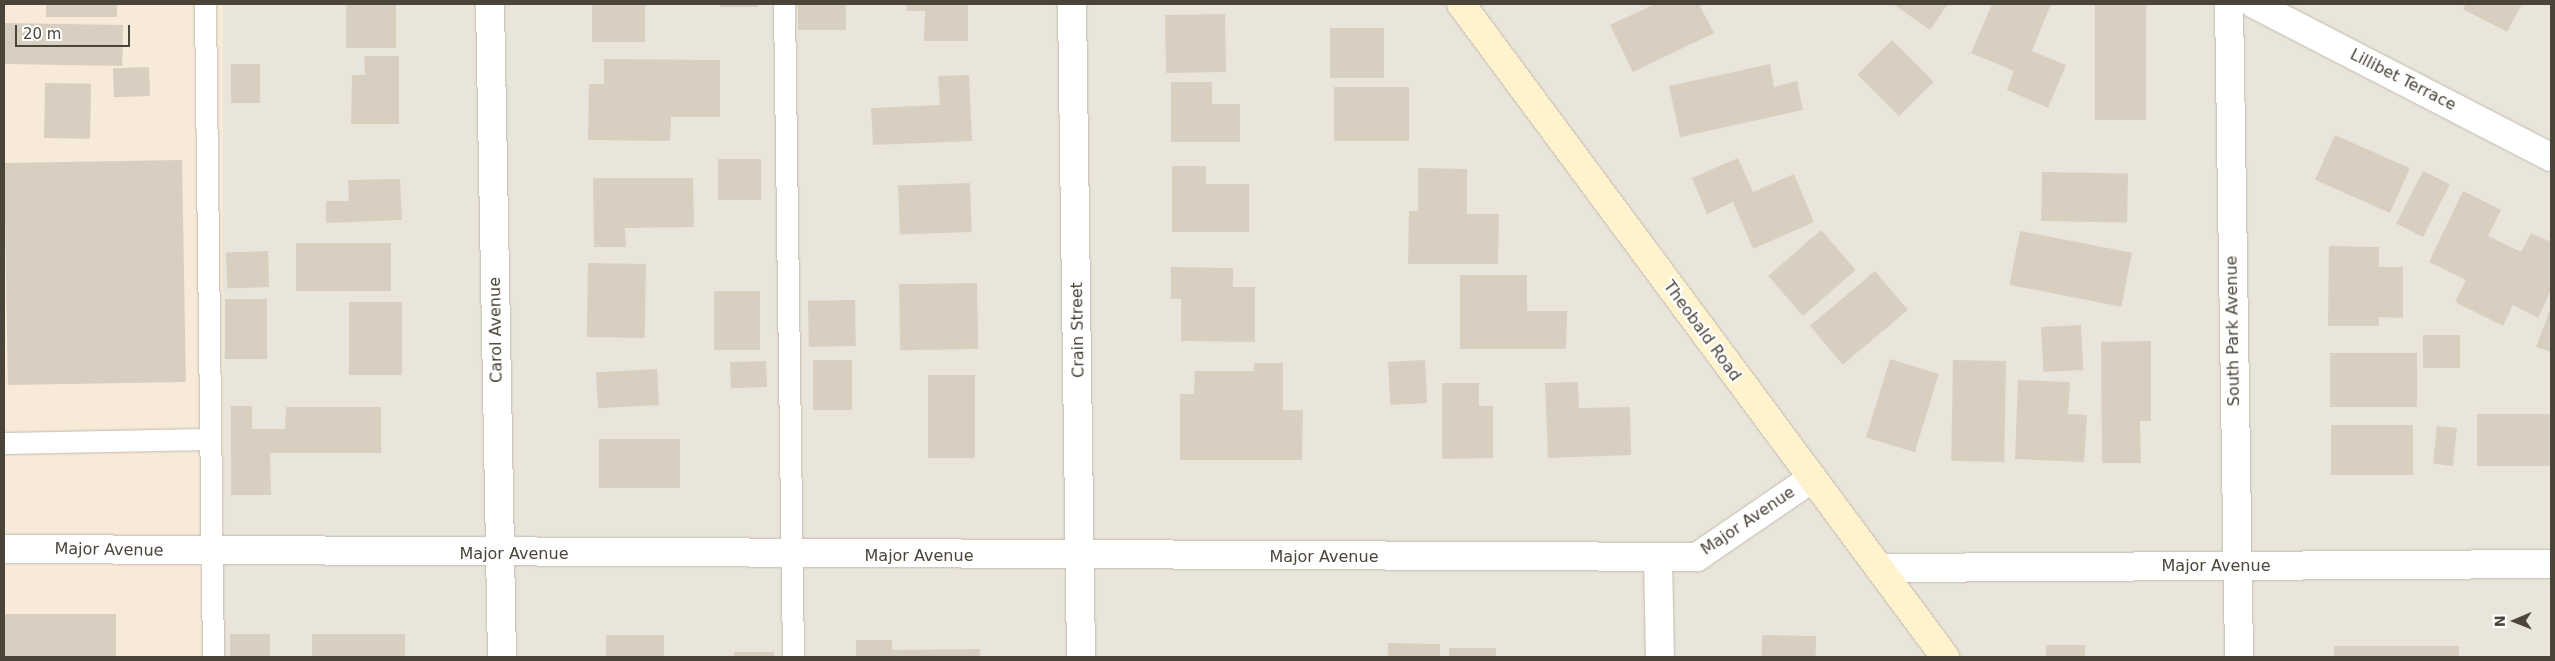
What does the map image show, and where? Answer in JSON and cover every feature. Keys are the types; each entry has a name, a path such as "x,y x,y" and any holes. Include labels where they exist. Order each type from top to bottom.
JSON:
{"street":[{"name":"Carol Avenue","path":"490,4 502,657"},
{"name":"Crain Street","path":"1072,4 1081,657"},
{"name":"Theobald Road","path":"1461,4 1811,479 1882,568 1945,657"},
{"name":"South Park Avenue","path":"2229,4 2236,566 2239,657"},
{"name":"Lillibet Terrace","path":"2254,4 2551,157"},
{"name":"Major Avenue","path":"4,549 500,554 1696,556 1811,479"},
{"path":"1658,557 1660,657"},
{"name":"Major Avenue","path":"1882,568 2551,564"}],"lane":[{"path":"205,4 214,657"},
{"path":"784,4 793,657"},
{"path":"4,443 210,440"}],"shaded area":[{"path":"4,4 223,4 223,657 4,657"},
{"path":"223,4 2551,4 2551,657 223,657"}],"building":[{"path":"46,4 117,4 117,17 46,17"},
{"path":"346,4 396,4 396,48 346,48"},
{"path":"592,4 645,4 645,42 592,42"},
{"path":"720,4 758,4 758,7 720,7"},
{"path":"798,4 846,4 846,30 798,30"},
{"path":"907,4 968,4 968,41 924,41 925,11 907,11"},
{"path":"1655,4 1699,4 1714,33 1633,72 1610,25"},
{"path":"1893,4 1948,4 1930,30"},
{"path":"1992,4 2051,4 2032,51 2066,65 2048,108 2007,90 2014,71 1971,53"},
{"path":"2095,4 2146,4 2146,120 2095,120"},
{"path":"2466,4 2522,4 2507,32 2463,9"},
{"path":"1225,14 1226,72 1166,73 1165,15"},
{"path":"4,23 123,25 122,66 4,64"},
{"path":"1330,28 1384,28 1384,78 1330,78"},
{"path":"1892,40 1934,82 1899,116 1857,75"},
{"path":"364,56 399,56 399,124 351,124 352,75 365,75"},
{"path":"604,59 720,60 720,117 671,117 670,141 588,140 589,84 604,84"},
{"path":"231,64 260,64 260,103 231,103"},
{"path":"1770,64 1774,87 1797,81 1803,110 1680,137 1669,86"},
{"path":"149,67 150,96 114,97 113,68"},
{"path":"969,75 972,141 873,145 871,108 940,105 938,76"},
{"path":"1171,82 1212,82 1212,104 1240,104 1240,142 1171,142"},
{"path":"45,83 91,84 90,139 44,138"},
{"path":"1334,87 1409,87 1409,141 1334,141"},
{"path":"2335,135 2410,168 2390,213 2315,180"},
{"path":"1738,158 1753,192 1794,174 1814,222 1753,249 1733,202 1707,214 1692,178"},
{"path":"718,159 761,159 761,200 718,200"},
{"path":"182,160 186,382 8,385 4,163"},
{"path":"1172,166 1206,166 1206,184 1249,184 1249,232 1172,232"},
{"path":"1418,168 1467,169 1467,214 1499,214 1498,264 1408,264 1409,211 1418,211"},
{"path":"2423,171 2450,185 2423,237 2396,224"},
{"path":"2042,172 2128,174 2127,222 2041,221"},
{"path":"593,178 693,178 694,227 625,228 626,247 594,247"},
{"path":"400,179 402,220 326,223 326,201 349,201 348,180"},
{"path":"970,183 972,232 900,234 898,186"},
{"path":"2463,191 2501,210 2488,236 2521,252 2531,233 2551,242 2551,290 2538,318 2513,305 2503,326 2455,302 2466,280 2429,262"},
{"path":"1821,230 1856,270 1803,316 1768,276"},
{"path":"2020,231 2132,253 2121,307 2010,285"},
{"path":"296,243 391,243 391,291 296,291"},
{"path":"2329,246 2379,247 2379,267 2403,267 2403,318 2379,317 2379,326 2328,326"},
{"path":"268,251 269,287 227,288 226,252"},
{"path":"588,263 646,264 645,338 587,337"},
{"path":"1171,267 1233,268 1233,287 1255,287 1255,342 1181,341 1181,299 1171,299"},
{"path":"1875,271 1908,310 1843,365 1810,326"},
{"path":"1460,275 1527,275 1527,311 1567,311 1566,349 1460,349"},
{"path":"977,283 978,349 900,350 899,284"},
{"path":"714,291 760,291 760,350 714,350"},
{"path":"225,299 267,299 267,359 225,359"},
{"path":"855,300 856,346 809,347 808,301"},
{"path":"349,302 402,302 402,375 349,375"},
{"path":"2551,307 2551,352 2536,347"},
{"path":"2081,325 2083,370 2043,372 2041,327"},
{"path":"2423,335 2460,335 2460,368 2423,368"},
{"path":"2151,341 2151,421 2140,421 2141,463 2102,463 2101,342"},
{"path":"2330,353 2417,353 2417,407 2330,407"},
{"path":"1890,359 1939,374 1915,452 1866,437"},
{"path":"813,360 852,360 852,410 813,410"},
{"path":"1425,360 1427,403 1390,405 1388,362"},
{"path":"1953,360 2006,361 2004,462 1951,461"},
{"path":"766,361 767,387 731,388 730,362"},
{"path":"1254,363 1283,363 1283,410 1303,410 1302,460 1180,460 1180,394 1194,394 1195,371 1254,371"},
{"path":"657,369 659,405 598,408 596,372"},
{"path":"928,375 975,375 975,458 928,458"},
{"path":"2018,380 2070,382 2068,414 2087,415 2084,462 2015,459"},
{"path":"1578,382 1579,408 1630,407 1631,455 1548,458 1545,383"},
{"path":"1442,383 1479,383 1479,406 1493,406 1493,458 1442,459"},
{"path":"231,406 252,406 252,429 285,429 286,407 381,407 381,453 270,453 271,495 231,495"},
{"path":"2477,414 2551,414 2551,466 2477,466"},
{"path":"2331,425 2413,425 2413,475 2331,475"},
{"path":"2437,426 2457,428 2453,466 2433,464"},
{"path":"599,439 680,439 680,488 599,488"},
{"path":"4,614 116,614 116,657 4,657"},
{"path":"230,634 270,634 270,657 230,657"},
{"path":"312,634 405,634 405,657 312,657"},
{"path":"606,635 664,635 664,657 606,657"},
{"path":"1762,635 1816,636 1816,657 1762,657"},
{"path":"856,640 892,640 892,650 980,649 980,657 856,657"},
{"path":"1388,643 1440,644 1440,657 1388,657"},
{"path":"2046,645 2085,645 2085,657 2046,657"},
{"path":"2334,646 2459,646 2459,657 2334,657"},
{"path":"1449,648 1496,648 1496,657 1449,657"},
{"path":"734,652 774,652 774,657 734,657"}]}
